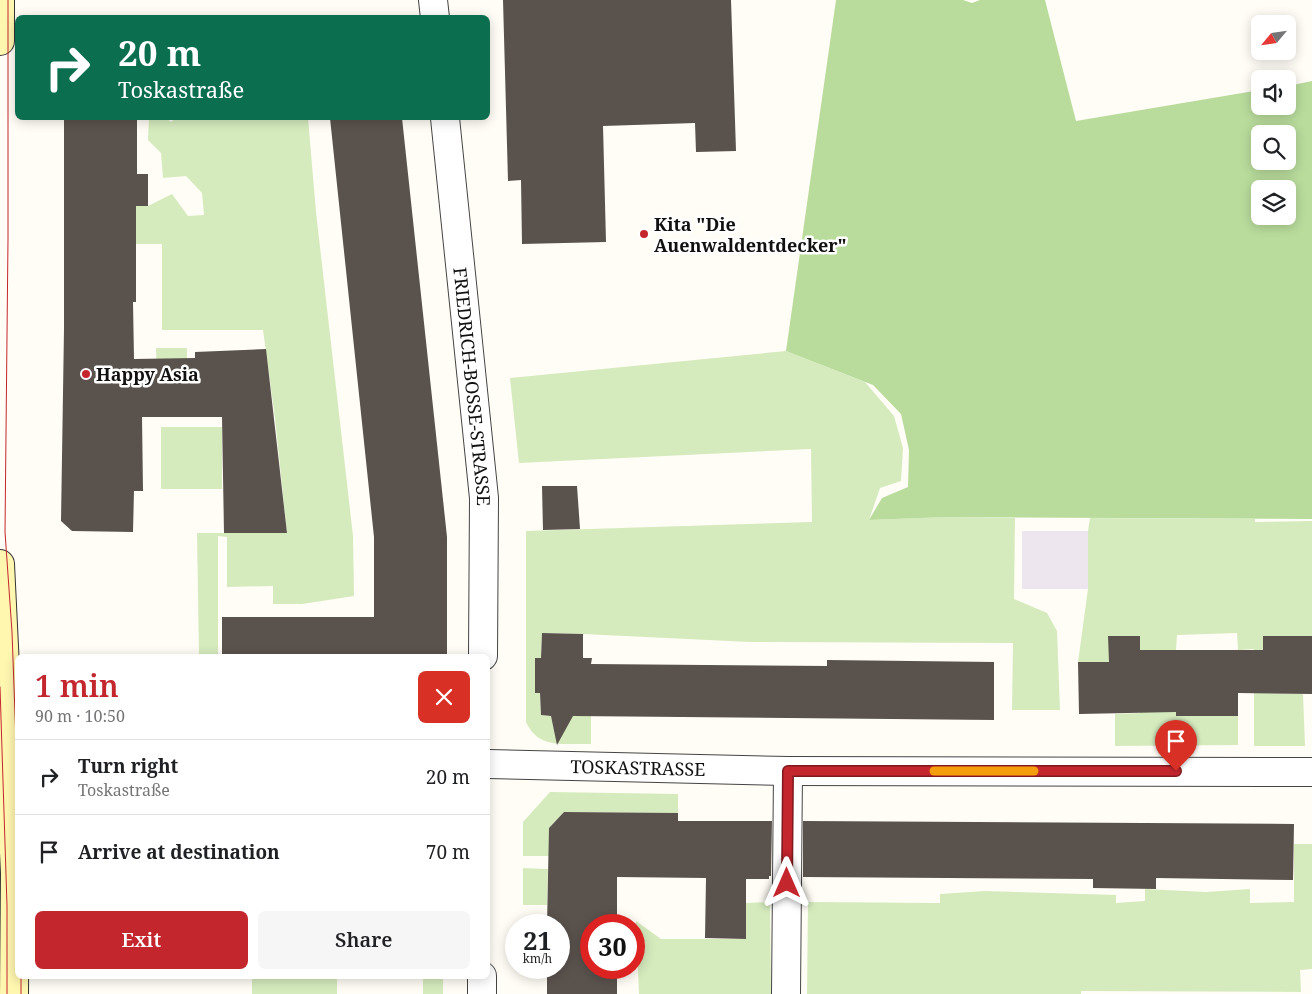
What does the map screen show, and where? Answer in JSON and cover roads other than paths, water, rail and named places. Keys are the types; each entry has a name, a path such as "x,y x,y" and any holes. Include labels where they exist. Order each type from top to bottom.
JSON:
{"main road":[{"path":"0,0 0,42"},
{"path":"0,564 13,745 14,994"}],"street":[{"path":"433,0 435,15"},
{"name":"FRIEDRICH-BOSSE-STRASSE","path":"445,120 484,498 483,654"},
{"name":"TOSKASTRASSE","path":"490,764 788,771 1312,772"},
{"path":"786,994 788,771"},
{"path":"482,979 482,994"}],"tram line":[{"path":"8,0 5,532 15,714"},
{"path":"0,687 7,906 7,994"},
{"path":"21,979 21,994"}],"place":[{"name":"Kita \"Die Auenwaldentdecker\"","path":"644,234"},
{"name":"Happy Asia","path":"86,374"}]}
